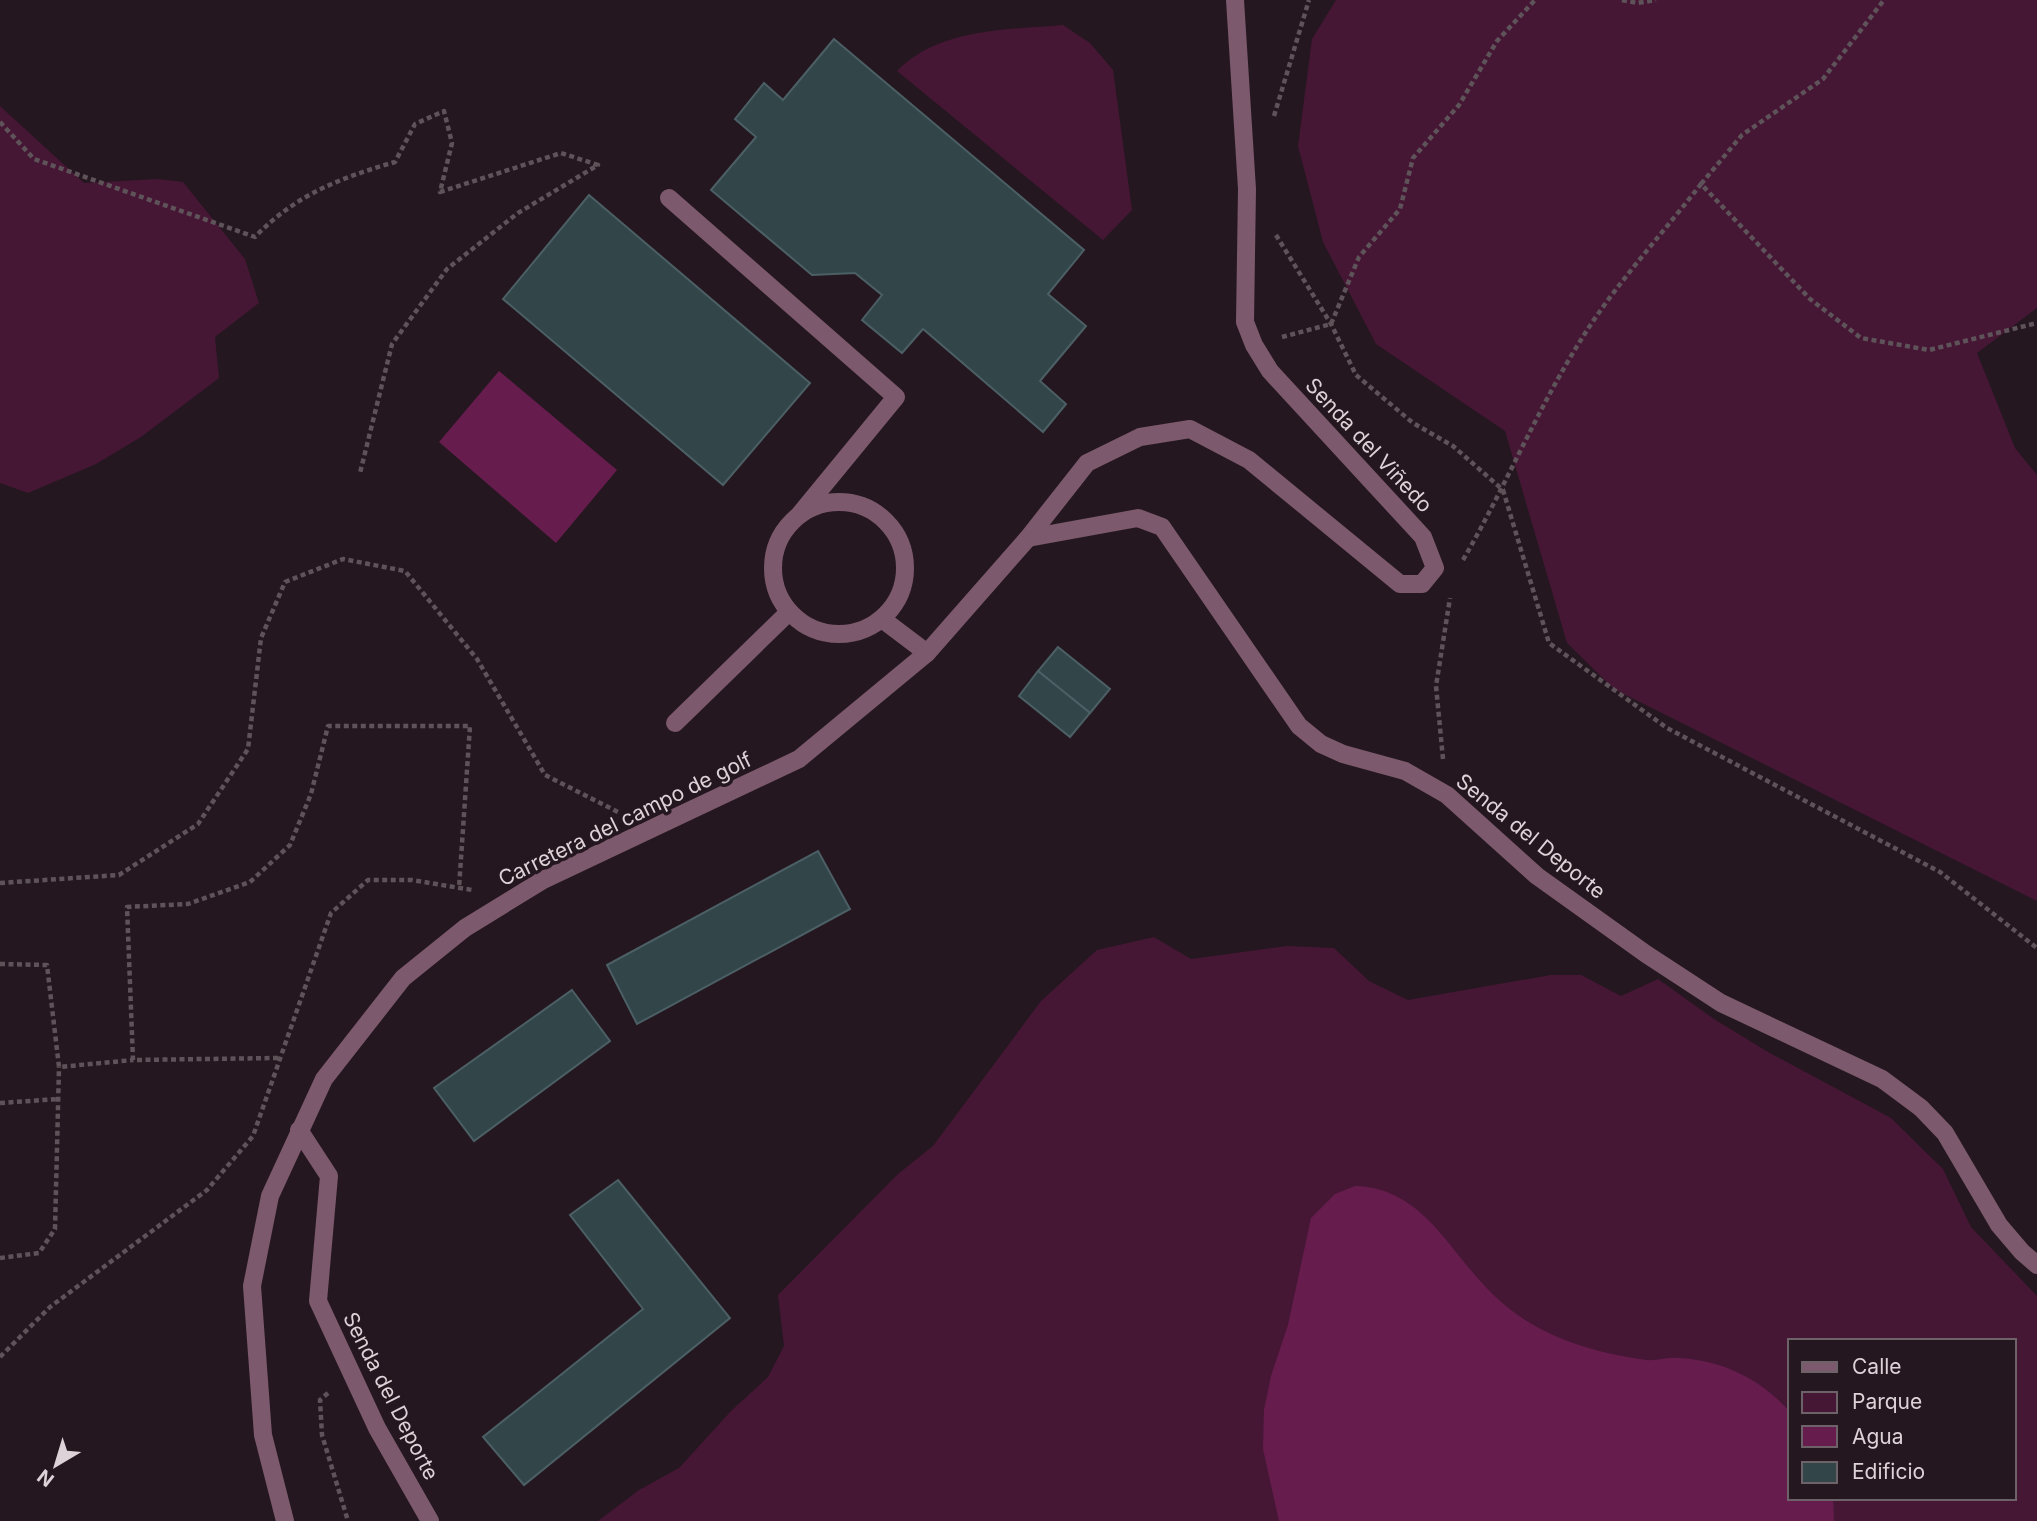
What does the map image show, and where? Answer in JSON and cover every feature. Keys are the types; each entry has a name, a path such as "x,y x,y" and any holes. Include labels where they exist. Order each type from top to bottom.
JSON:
{"street":[{"name":"Senda del Viñedo","path":"1235,0 1247,189 1245,323 1254,345 1270,371 1423,537 1435,568"},
{"path":"669,198 896,397 800,514 784,529 775,550 772,572 777,593 789,612 805,625 824,633 845,635 865,629 882,619 897,602 905,581 905,558 898,537 884,519 865,507 842,502 820,504 800,514"},
{"path":"1028,538 1087,463 1140,437 1190,429 1249,460 1400,584 1422,584 1435,568"},
{"name":"Senda del Deporte","path":"1028,538 1138,518 1162,527 1299,726 1321,744 1343,754 1405,771 1447,795 1537,876 1646,954 1721,1003 1882,1079 1921,1108 1945,1133 1999,1225 2037,1265"},
{"name":"Carretera del campo de golf","path":"285,1521 263,1434 252,1286 270,1196 324,1079 403,978 465,928 543,880 799,759 927,653 1012,553 1028,538"},
{"path":"675,723 789,612"},
{"path":"882,619 927,653"},
{"name":"Senda del Deporte","path":"299,1130 329,1177 318,1300 351,1375 430,1521"}],"path":[{"path":"1270,126 1309,0"},
{"path":"1331,324 1359,257 1400,209 1413,158 1459,105 1497,41 1535,0"},
{"path":"1622,0 1637,4 1656,0"},
{"path":"1435,788 1444,759 1436,686 1455,573 1503,490 1535,419 1585,333 1701,184 1742,135 1824,79 1884,0"},
{"path":"0,122 34,159 254,237 279,212 340,178 395,162 415,124 444,111 452,143 440,192 561,153 598,165 518,213 447,270 392,344 360,473"},
{"path":"1701,184 1810,299 1861,338 1929,350 2037,323"},
{"path":"1247,189 1331,324 1356,375 1413,423 1453,446 1503,490 1549,643 1667,728 1940,872 2037,948"},
{"path":"1254,345 1331,324"},
{"path":"0,883 119,875 198,824 248,749 261,638 285,582 343,559 405,570 477,659 545,775 652,829"},
{"path":"1435,568 1455,573"},
{"path":"133,1060 127,907 188,904 250,882 290,845 311,794 328,726 470,726 459,888"},
{"path":"0,1357 50,1307 207,1190 253,1136 278,1058 331,913 368,880 412,880 512,900"},
{"path":"0,964 47,965 59,1067 55,1229 39,1252 0,1258"},
{"path":"59,1067 133,1060 278,1058"},
{"path":"0,1103 58,1099"},
{"path":"348,1521 322,1435 320,1400 351,1375"}],"green space":[{"path":"1336,0 2037,0 2037,308 1977,353 2015,448 2037,475 2037,901 1614,689 1567,643 1505,431 1376,344 1323,242 1298,146 1312,39"},
{"path":"1063,25 1090,43 1113,70 1132,210 1103,240 897,71 933,46 953,39 997,30"},
{"path":"0,106 84,183 158,179 183,182 245,259 259,303 215,337 219,378 141,437 96,464 28,493 0,483"},
{"path":"1154,937 1191,959 1287,946 1334,948 1369,981 1408,1000 1551,975 1581,975 1621,996 1658,979 1714,1019 1768,1052 1891,1118 1943,1169 1971,1227 2037,1296 2037,1521 598,1521 639,1490 679,1468 731,1411 768,1377 784,1346 778,1295 898,1174 933,1146 1041,1001 1097,950"}],"water":[{"path":"499,371 617,470 556,543 439,442"},
{"path":"1355,1186 1380,1190 1401,1199 1420,1212 1436,1228 1500,1301 1550,1334 1588,1348 1626,1357 1650,1360 1678,1358 1710,1363 1740,1373 1753,1381 1788,1410 1788,1500 1833,1500 1834,1521 1279,1521 1263,1449 1264,1410 1271,1376 1288,1325 1311,1218 1335,1194"}],"building":[{"path":"834,39 1084,250 1048,294 1086,326 1040,381 1066,404 1043,432 923,329 902,353 862,320 882,295 855,273 812,275 711,190 756,137 735,119 764,83 783,100"},
{"path":"589,195 810,383 723,485 503,299"},
{"path":"1058,647 1110,689 1090,713 1038,671"},
{"path":"1038,671 1090,713 1070,737 1019,696"},
{"path":"818,851 850,909 637,1024 607,965"},
{"path":"572,990 610,1041 474,1141 434,1088"},
{"path":"618,1180 730,1318 524,1485 483,1437 643,1309 570,1215"}]}
